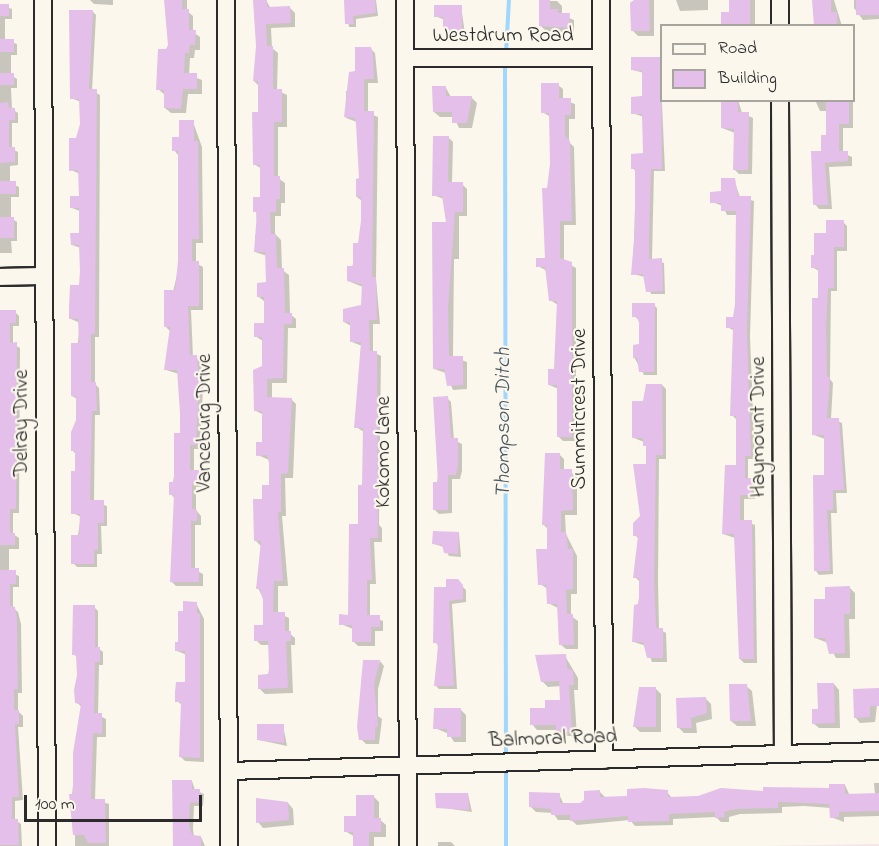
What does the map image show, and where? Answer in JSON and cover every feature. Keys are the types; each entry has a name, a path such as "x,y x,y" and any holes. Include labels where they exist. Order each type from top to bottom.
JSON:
{"street":[{"name":"Delray Drive","path":"43,0 47,846"},
{"name":"Vanceburg Drive","path":"226,0 229,846"},
{"name":"Westdrum Road","path":"405,0 405,58 601,58 601,0"},
{"path":"780,0 780,24"},
{"name":"Kokomo Lane","path":"405,58 408,846"},
{"name":"Summitcrest Drive","path":"601,58 604,760"},
{"name":"Haymount Drive","path":"780,102 783,754"},
{"path":"0,277 44,276"},
{"name":"Balmoral Road","path":"229,771 879,752"}],"shaded area":[{"path":"879,844 879,846 761,846"}],"building":[{"path":"164,0 182,0 182,9 189,9 189,30 196,30 195,45 190,45 189,53 185,53 184,73 197,73 197,89 183,89 181,109 164,108 164,90 156,90 158,49 166,49 168,45"},
{"path":"253,0 267,0 267,7 290,6 291,23 266,24 267,46 273,46 273,89 282,89 282,122 274,122 274,176 280,176 280,199 276,199 276,212 270,212 271,234 276,234 277,268 284,268 285,313 292,313 292,324 284,324 283,378 267,379 267,397 292,398 288,473 281,474 281,512 278,512 283,581 274,581 273,612 285,612 285,631 291,631 291,641 286,641 288,688 258,689 258,675 268,674 269,669 268,641 254,641 254,625 263,625 263,600 260,589 256,589 261,541 254,541 253,499 262,499 262,485 269,485 269,463 267,455 256,456 256,442 262,442 262,411 254,411 253,370 262,366 262,337 254,337 254,323 264,323 264,297 257,297 257,283 266,282 265,252 254,252 257,212 253,212 253,197 260,197 260,165 253,165 252,112 258,112 258,81 253,81 256,46"},
{"path":"344,0 375,0 376,13 353,16 354,24 345,24"},
{"path":"539,0 550,0 550,9 558,9 558,13 570,13 569,28 539,26"},
{"path":"634,0 649,0 650,31 631,31 630,3"},
{"path":"729,0 750,0 750,24 721,24 721,12 729,12"},
{"path":"812,0 831,0 831,12 837,12 837,24 814,24"},
{"path":"856,0 879,0 879,15 856,15"},
{"path":"0,4 9,4 9,16 0,16"},
{"path":"434,5 462,5 462,31 443,31 443,17 434,17"},
{"path":"69,10 93,10 89,89 97,89 95,334 91,334 91,382 96,382 97,411 92,411 90,500 104,500 104,523 98,523 98,550 94,550 94,564 71,564 71,535 79,535 80,514 71,514 71,471 75,471 75,451 71,451 71,432 76,420 76,396 71,396 71,343 79,343 78,319 69,319 69,308 70,285 79,285 80,271 79,245 71,245 70,233 79,233 79,208 70,208 70,196 79,196 78,170 69,171 69,138 76,138 80,124 79,99 70,99"},
{"path":"0,39 14,39 14,52 0,52"},
{"path":"355,47 371,47 374,79 364,79 364,111 374,111 372,277 376,277 377,320 369,320 370,351 377,351 378,538 370,538 372,580 367,580 367,615 380,615 380,627 371,627 371,642 352,642 352,625 339,625 339,614 348,615 349,524 358,524 358,485 362,485 363,428 354,428 361,342 350,342 350,322 343,322 343,309 361,305 362,284 347,281 347,266 353,266 353,243 358,243 361,221 361,197 356,197 356,179 359,178 356,124 355,118 344,117 349,72 355,71"},
{"path":"631,57 660,57 662,169 651,169 649,259 662,258 663,291 646,292 643,274 631,275 635,229 635,169 631,169 631,154 643,153 642,114 631,114 631,97 642,96 642,71 631,70"},
{"path":"0,73 14,73 14,85 0,85"},
{"path":"541,83 559,83 559,98 571,98 571,115 565,115 565,136 570,141 572,221 560,221 560,258 572,262 572,437 557,437 557,385 548,385 548,369 554,369 557,301 549,301 545,267 536,267 536,258 545,258 542,188 547,188 550,164 549,113 541,113"},
{"path":"432,86 446,86 446,96 472,96 467,123 452,123 452,112 433,112"},
{"path":"8,102 9,108 15,108 15,120 9,120 9,147 15,147 15,162 0,163 0,103"},
{"path":"721,102 738,102 738,112 749,112 748,170 733,170 734,129 721,128"},
{"path":"826,102 849,102 849,124 839,124 839,151 848,151 848,161 825,163 828,205 813,205 811,151 821,151 821,135 826,135"},
{"path":"179,120 194,120 194,141 198,141 199,239 192,239 192,261 199,261 199,306 188,306 190,355 197,355 199,380 196,445 190,445 190,470 199,470 198,483 192,483 192,509 197,510 197,521 191,521 191,568 199,568 199,582 170,582 174,495 169,495 169,482 174,482 174,433 180,433 180,413 177,370 164,370 170,327 164,327 164,290 175,290 178,261 178,151 172,151 172,137 179,137"},
{"path":"433,136 449,136 448,182 463,182 463,212 455,212 448,309 449,356 463,356 463,385 447,386 444,369 433,369 432,222 446,222 442,196 432,196"},
{"path":"721,178 735,178 738,196 751,196 747,332 751,456 745,456 745,478 752,478 752,495 740,495 740,520 752,520 754,659 739,659 734,534 722,534 725,465 736,465 736,416 730,416 733,328 726,328 726,317 733,317 735,304 736,211 721,211 721,203 710,203 710,192 721,191"},
{"path":"0,181 16,181 16,194 0,194"},
{"path":"0,217 14,217 14,238 0,238"},
{"path":"826,220 844,220 844,247 834,247 834,288 828,288 826,326 827,377 830,377 827,418 839,418 844,490 833,490 833,510 827,510 830,571 814,571 813,475 824,475 824,435 812,435 812,298 818,298 818,268 811,268 811,255 814,255 814,233 826,233"},
{"path":"632,303 655,303 654,372 639,372 637,358 633,358 633,345 639,344 639,323 637,317 632,317"},
{"path":"0,310 16,310 16,323 10,323 10,343 17,342 16,509 10,509 10,533 15,533 15,545 0,545"},
{"path":"646,384 662,384 663,455 656,455 654,578 656,628 663,628 663,658 647,658 643,642 632,642 634,605 638,604 639,597 639,578 633,578 638,536 633,536 633,523 640,516 633,464 646,464 646,446 643,446 643,438 632,438 632,401 643,401"},
{"path":"448,396 451,438 458,438 458,466 456,475 448,475 448,510 433,510 433,482 438,482 433,397"},
{"path":"545,453 560,453 560,469 572,469 573,510 561,511 561,532 566,532 568,549 573,549 573,589 566,590 567,614 573,614 574,645 559,645 557,604 547,604 546,585 538,585 536,549 547,549 547,525 542,525"},
{"path":"433,531 459,532 458,554 444,553 442,545 432,544"},
{"path":"0,570 16,570 16,584 10,584 10,606 15,607 17,619 18,689 14,689 14,710 19,710 19,724 15,724 19,797 12,797 12,819 18,819 19,845 0,845"},
{"path":"446,579 458,579 463,585 463,599 449,601 454,686 434,686 438,648 437,643 433,643 434,587 446,587"},
{"path":"850,586 850,614 844,614 845,653 829,654 825,638 814,638 814,599 825,599 825,587"},
{"path":"183,601 197,602 197,613 200,614 200,758 179,757 181,702 175,702 175,692 176,682 185,682 185,651 175,651 175,642 178,642 178,611 183,611"},
{"path":"73,605 95,605 95,647 100,647 100,662 95,662 94,713 102,713 102,734 93,733 91,799 105,799 106,843 88,843 84,835 73,835 69,794 73,794 73,753 81,704 75,703 74,690 77,675 76,655 72,655"},
{"path":"566,654 567,668 573,671 574,685 569,685 572,732 556,731 556,725 530,725 530,708 545,708 545,700 560,700 559,681 541,682 535,655"},
{"path":"363,660 380,660 374,684 378,727 375,727 375,740 359,740 357,727"},
{"path":"817,683 834,683 835,723 812,724 812,709 818,709"},
{"path":"729,684 747,684 751,721 730,721"},
{"path":"639,687 656,687 656,727 633,727"},
{"path":"879,688 879,706 870,706 870,717 854,718 853,689"},
{"path":"706,697 707,713 691,718 692,728 677,728 676,698"},
{"path":"434,708 461,708 461,737 447,737 447,729 433,729"},
{"path":"257,724 284,724 284,743 257,740"},
{"path":"172,780 192,780 192,789 200,789 200,803 190,802 189,824 192,835 201,836 201,846 173,846"},
{"path":"829,784 845,784 845,794 879,793 879,811 839,812 839,817 830,818 829,804 778,802 778,808 735,809 724,812 725,817 715,818 715,812 669,814 669,821 628,822 628,816 570,821 570,815 551,815 551,809 529,807 529,792 560,793 560,803 580,803 584,800 584,791 600,790 600,797 627,796 627,789 644,788 668,790 668,797 698,796 721,788 763,791 763,787 829,788"},
{"path":"435,793 468,793 469,810 436,808"},
{"path":"356,795 374,795 374,818 381,818 381,832 369,832 369,846 353,846 353,832 344,832 344,816 356,816"},
{"path":"256,798 288,802 289,820 256,823"}],"waterway":[{"name":"Thompson Ditch","path":"506,53 509,0"},
{"name":"Thompson Ditch","path":"505,64 506,758"},
{"name":"Thompson Ditch","path":"506,766 506,846"}]}
